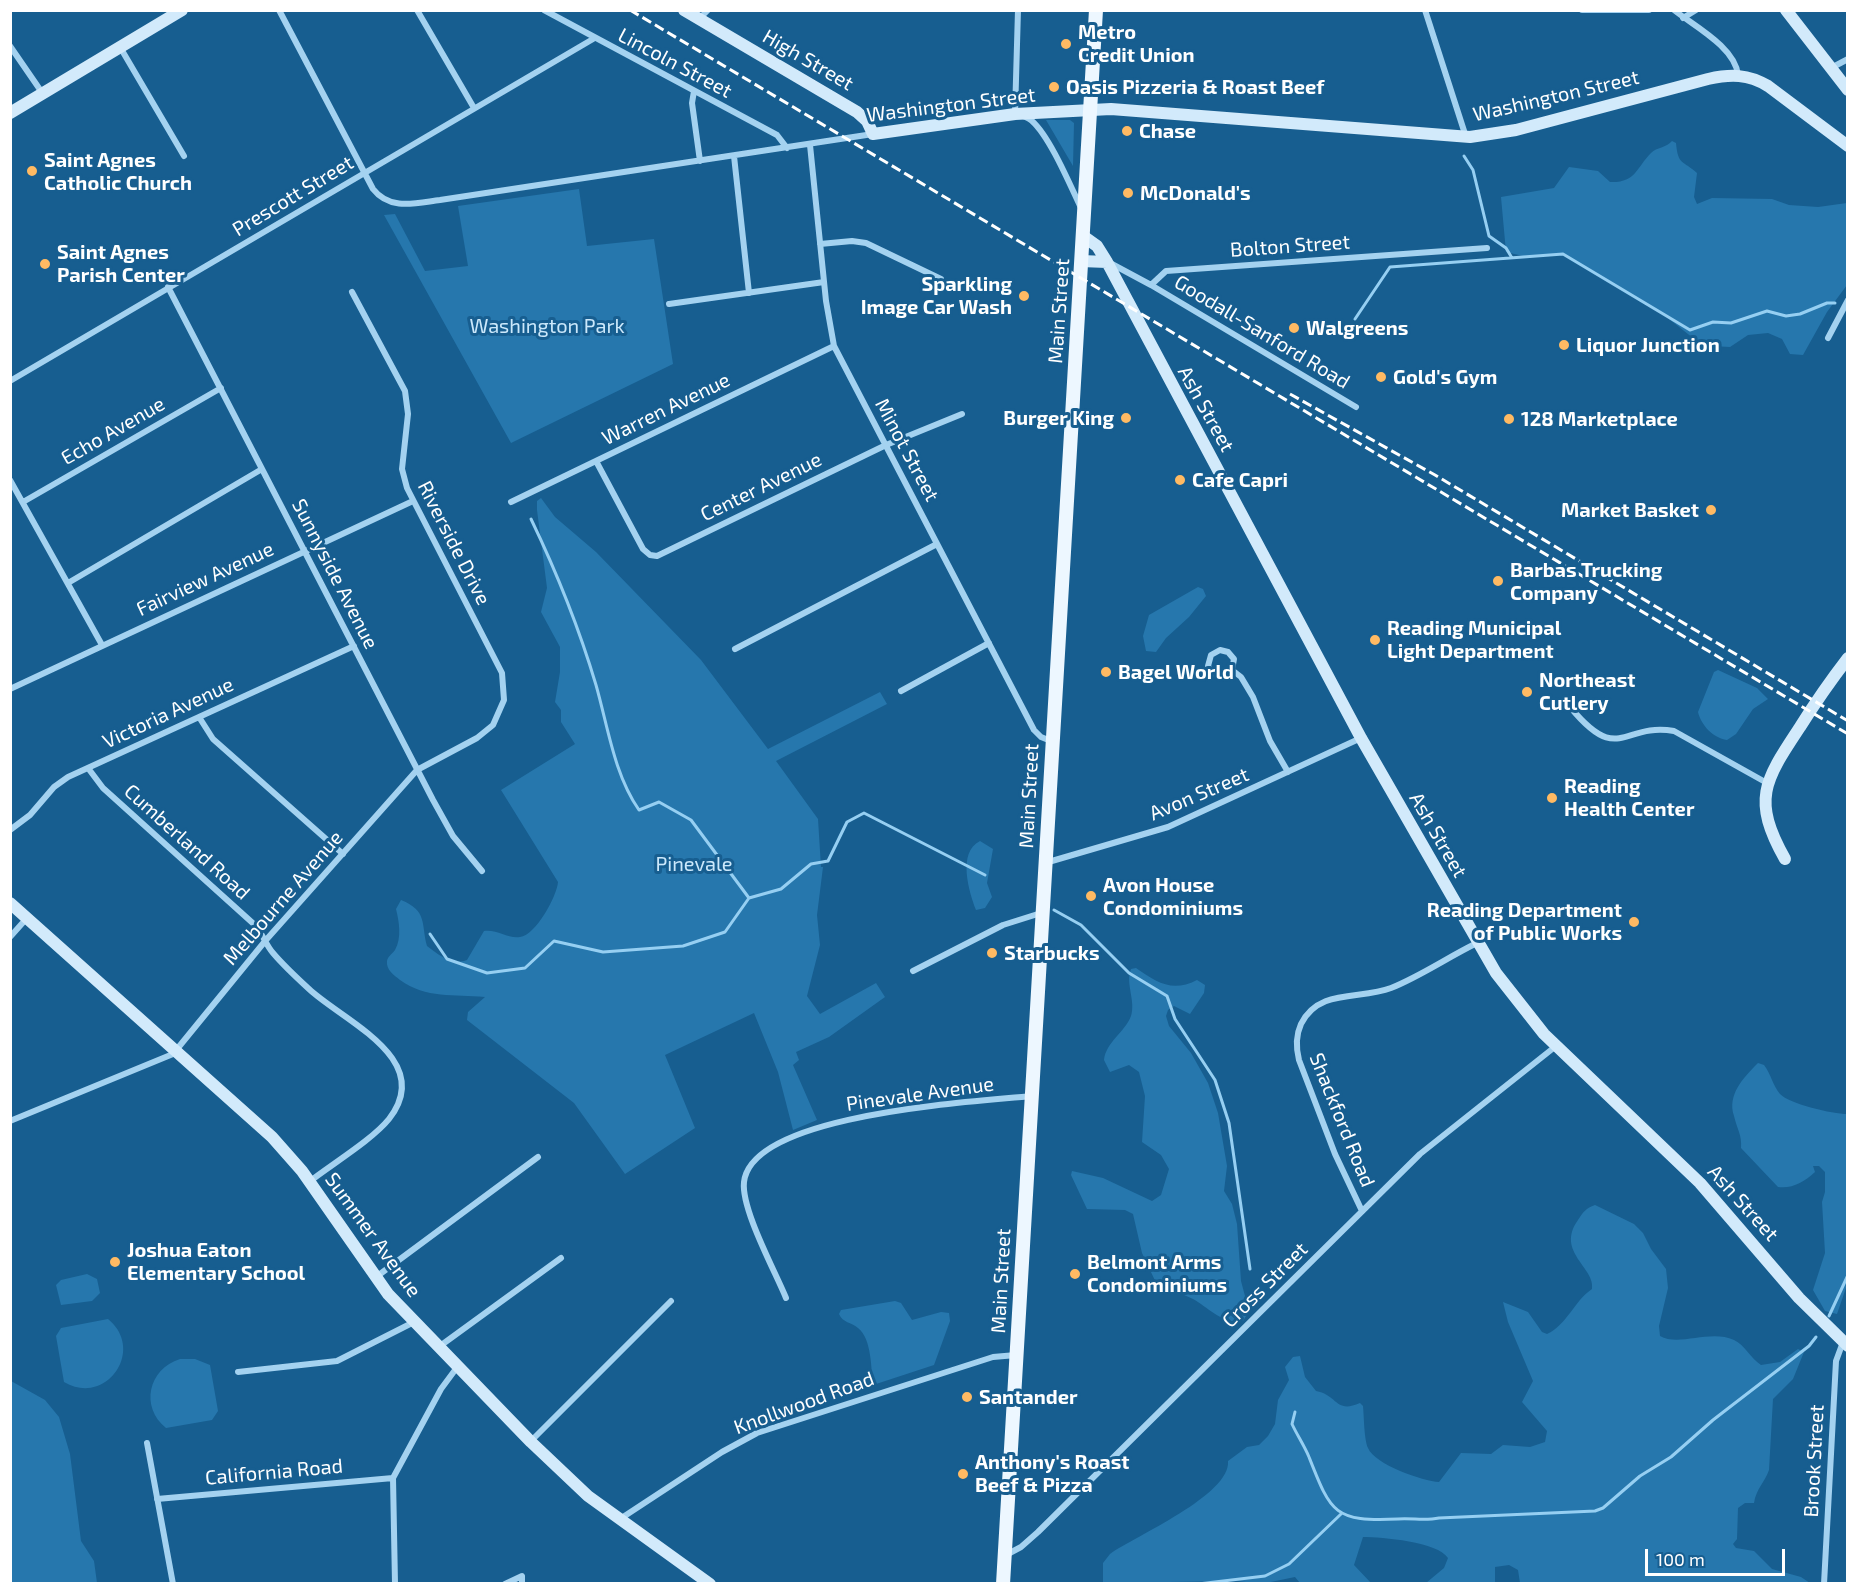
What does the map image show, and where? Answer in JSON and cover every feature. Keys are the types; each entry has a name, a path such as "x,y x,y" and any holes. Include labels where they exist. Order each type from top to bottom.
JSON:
{"main road":[{"name":"Main Street","path":"1004,1584 1041,913 1096,10"}],"street":[{"path":"10,113 182,10"},
{"name":"Washington Street","path":"279,10 364,173 381,197 403,205 1015,114 1124,110 1466,138 1506,132 1708,79 1738,75"},
{"path":"417,10 474,108"},
{"name":"Lincoln Street","path":"544,10 593,39 779,136 787,148"},
{"name":"High Street","path":"684,10 703,15 857,112 867,122 873,134"},
{"path":"1018,10 1015,114 1027,117 1035,123 1064,171 1084,213"},
{"path":"1425,10 1466,138"},
{"path":"1582,10 1649,10"},
{"path":"1674,10 1730,55 1736,63 1738,75 1768,86 1847,145"},
{"path":"1683,18 1696,10"},
{"path":"1786,10 1848,90"},
{"name":"Prescott Street","path":"10,381 593,39"},
{"path":"10,45 44,94"},
{"path":"120,47 184,156"},
{"path":"1831,68 1848,59"},
{"path":"694,91 693,116 700,161"},
{"name":"Minot Street","path":"810,145 829,329 834,346 1034,730 1052,741"},
{"path":"734,156 749,293"},
{"name":"Ash Street","path":"1083,236 1097,246 1107,262 1360,738 1477,943 1514,999 1556,1046 1700,1182 1799,1298 1845,1344"},
{"path":"820,244 852,241 867,243 941,279"},
{"name":"Bolton Street","path":"1151,285 1166,271 1487,248"},
{"path":"1081,261 1107,262 1151,285"},
{"path":"669,304 824,282"},
{"name":"Goodall-Sanford Road","path":"1151,285 1356,407"},
{"name":"Sunnyside Avenue","path":"168,287 417,770 453,836 482,871"},
{"name":"Riverside Drive","path":"352,292 404,386 408,414 403,474 413,501 499,667 505,693 500,713 488,730 417,770"},
{"path":"1828,338 1848,300"},
{"name":"Warren Avenue","path":"512,502 834,346"},
{"name":"Echo Avenue","path":"23,502 221,388"},
{"name":"Center Avenue","path":"596,461 643,549 650,555 660,555 886,445 962,414"},
{"path":"68,584 262,469"},
{"path":"10,480 102,645"},
{"name":"Fairview Avenue","path":"10,688 413,501"},
{"path":"735,649 937,544"},
{"path":"901,691 989,643"},
{"name":"Victoria Avenue","path":"10,830 30,815 54,787 88,768 354,646"},
{"path":"1215,651 1226,651 1234,659 1232,670 1223,676 1215,674 1208,666 1209,657 1215,651"},
{"path":"1785,859 1768,823 1767,783 1776,762 1848,658"},
{"path":"1232,670 1241,677 1253,697 1270,741 1288,772"},
{"path":"1571,708 1589,729 1602,736 1619,739 1656,731 1674,731 1767,783"},
{"path":"199,717 213,739 343,854"},
{"name":"Avon Street","path":"1044,863 1168,827 1360,738"},
{"name":"Cumberland Road","path":"88,768 100,786 256,926 273,953 313,993 385,1047 393,1058 400,1075 400,1096 390,1118 309,1182"},
{"name":"Melbourne Avenue","path":"176,1051 266,940 417,770"},
{"name":"Summer Avenue","path":"10,903 272,1137 309,1182 376,1277 414,1322 574,1485 619,1520 710,1584"},
{"path":"913,971 993,930 1023,917 1041,913"},
{"path":"10,937 27,918"},
{"name":"Shackford Road","path":"1362,1211 1340,1165 1299,1060 1297,1044 1300,1026 1306,1015 1319,1004 1334,998 1374,993 1393,987 1477,943"},
{"name":"Cross Street","path":"1005,1555 1021,1547 1038,1532 1420,1154 1556,1046"},
{"path":"10,1121 166,1059 176,1051"},
{"name":"Pinevale Avenue","path":"786,1298 746,1201 746,1177 762,1154 806,1133 867,1115 1031,1096"},
{"path":"376,1277 538,1157"},
{"path":"440,1346 561,1258"},
{"path":"531,1442 671,1301"},
{"path":"238,1371 338,1361 414,1322"},
{"name":"Brook Street","path":"1824,1584 1836,1361 1845,1344"},
{"name":"Knollwood Road","path":"619,1520 722,1452 757,1434 993,1357 1016,1355"},
{"path":"395,1584 393,1478 441,1389 458,1366"},
{"path":"147,1443 173,1584"},
{"name":"California Road","path":"157,1499 393,1478"},
{"path":"505,1584 522,1580"}],"green space":[{"path":"1046,120 1070,120 1074,123 1073,166"},
{"path":"1672,141 1676,143 1678,156 1682,162 1697,173 1694,197 1697,204 1712,198 1772,199 1789,205 1818,207 1847,203 1847,285 1827,312 1803,355 1790,354 1782,339 1768,333 1748,335 1730,347 1698,342 1664,315 1564,255 1523,256 1506,252 1501,197 1554,188 1569,167 1598,171 1610,182 1619,182 1635,174 1651,153"},
{"name":"Washington Park","path":"579,189 587,246 654,239 673,364 511,443 384,215 395,214 425,271 468,266 458,206"},
{"name":"Pinevale","path":"541,498 555,517 596,552 701,660 768,749 880,692 887,704 776,761 818,819 821,867 823,867 817,915 820,945 807,996 820,1014 876,983 885,997 829,1037 796,1052 799,1060 793,1065 817,1120 793,1130 778,1072 754,1013 665,1055 695,1128 625,1174 574,1103 467,1020 468,1012 485,997 430,993 420,990 400,980 391,972 387,964 399,940 396,909 401,900 410,904 420,914 427,946 446,959 456,962 467,960 484,931 520,937 533,930 545,914 557,888 558,882 501,790 575,744 561,722 561,710 555,702 560,672 560,647 541,612 547,588 537,510 537,501"},
{"path":"1198,587 1203,589 1206,596 1189,617 1166,638 1156,652 1146,651 1143,636 1149,615"},
{"path":"1718,670 1757,688 1768,699 1753,709 1736,734 1727,740 1717,737 1708,730 1698,712 1714,672"},
{"path":"980,841 993,849 987,883 992,897 985,908 976,910 968,883 967,863 973,846"},
{"path":"1136,968 1150,978 1172,986 1180,986 1197,980 1205,985 1204,993 1190,1014 1174,1006 1168,1010 1166,1016 1169,1026 1191,1053 1208,1083 1218,1113 1227,1166 1224,1191 1232,1204 1237,1224 1241,1281 1249,1311 1243,1321 1229,1321 1189,1297 1158,1287 1142,1253 1133,1214 1125,1210 1087,1209 1071,1175 1072,1171 1103,1178 1152,1201 1161,1195 1169,1169 1161,1155 1142,1142 1145,1096 1139,1072 1129,1065 1110,1072 1104,1060 1108,1048 1131,1016 1129,974 1131,969"},
{"path":"1758,1063 1764,1065 1778,1091 1785,1098 1812,1108 1847,1114 1847,1285 1837,1314 1825,1311 1813,1290 1825,1253 1822,1202 1825,1192 1825,1172 1819,1166 1813,1166 1815,1172 1802,1182 1793,1186 1778,1187 1741,1148 1732,1108 1733,1101 1738,1087"},
{"path":"1595,1205 1634,1224 1643,1233 1651,1249 1666,1269 1668,1288 1659,1326 1660,1336 1676,1340 1725,1337 1738,1342 1761,1365 1780,1362 1798,1349 1804,1352 1793,1379 1773,1399 1769,1470 1754,1503 1745,1503 1738,1508 1737,1539 1733,1544 1736,1548 1754,1551 1772,1569 1801,1577 1810,1583 1520,1583 1518,1570 1509,1565 1495,1567 1495,1583 1426,1583 1444,1568 1448,1558 1442,1553 1422,1544 1363,1537 1354,1565 1371,1583 1300,1583 1295,1577 1261,1584 1238,1581 1103,1583 1103,1563 1110,1554 1199,1501 1225,1474 1228,1461 1247,1447 1259,1445 1268,1436 1275,1424 1278,1400 1289,1380 1285,1367 1293,1357 1300,1356 1305,1377 1316,1391 1329,1396 1341,1405 1352,1406 1360,1403 1363,1406 1367,1444 1372,1454 1389,1466 1422,1479 1439,1482 1461,1453 1491,1454 1503,1445 1530,1447 1545,1442 1547,1431 1522,1402 1533,1381 1508,1322 1503,1302 1528,1312 1542,1332 1547,1334 1560,1325 1592,1289 1592,1281 1573,1250 1571,1241 1572,1231 1580,1217 1587,1209"},
{"path":"87,1274 97,1279 100,1293 92,1301 61,1305 56,1285 61,1280"},
{"path":"895,1301 901,1303 912,1320 941,1312 949,1313 950,1321 934,1365 873,1385 866,1339 858,1328 845,1321 839,1314 841,1310"},
{"path":"108,1319 119,1332 123,1345 122,1359 116,1372 106,1381 94,1387 80,1388 64,1382 56,1336 61,1328"},
{"path":"180,1359 195,1359 210,1365 218,1411 212,1420 166,1428 153,1410 151,1389 161,1371"},
{"path":"11,1381 45,1400 59,1417 70,1454 81,1541 94,1561 97,1583 11,1583"}],"waterway":[{"path":"1464,156 1473,170 1489,236 1506,248 1512,258"},
{"path":"1355,319 1390,267 1563,254 1690,330 1713,322 1731,323 1767,311 1786,316 1800,314 1827,303 1835,303"},
{"path":"531,519 575,622 596,685 618,766 630,796 639,810 659,802 691,820 749,898 781,889 811,864 828,861 847,822 864,813 985,875"},
{"path":"430,934 447,959 487,973 525,968 554,941 603,952 683,946 725,932 749,898"},
{"path":"1054,910 1081,925 1129,973 1167,996 1175,1019 1215,1080 1229,1123 1250,1269"},
{"path":"1829,1316 1848,1275"},
{"path":"1295,1412 1292,1424 1323,1491 1338,1510 1348,1515 1377,1519 1424,1519 1595,1511 1603,1508 1640,1476 1671,1457 1713,1420 1809,1346 1816,1337"},
{"path":"1198,1584 1265,1576 1289,1564 1341,1514"}],"railway":[{"path":"630,10 1848,734"},
{"path":"1290,394 1435,475 1848,721"}],"place":[{"name":"Metro Credit Union","path":"1066,44"},
{"name":"Oasis Pizzeria & Roast Beef","path":"1054,87"},
{"name":"Chase","path":"1127,131"},
{"name":"Saint Agnes Catholic Church","path":"32,171"},
{"name":"McDonald's","path":"1128,193"},
{"name":"Saint Agnes Parish Center","path":"45,264"},
{"name":"Sparkling Image Car Wash","path":"1024,296"},
{"name":"Walgreens","path":"1294,328"},
{"name":"Liquor Junction","path":"1564,345"},
{"name":"Gold's Gym","path":"1381,377"},
{"name":"Burger King","path":"1126,418"},
{"name":"128 Marketplace","path":"1509,419"},
{"name":"Cafe Capri","path":"1180,480"},
{"name":"Market Basket","path":"1711,510"},
{"name":"Barbas Trucking Company","path":"1498,581"},
{"name":"Reading Municipal Light Department","path":"1375,640"},
{"name":"Bagel World","path":"1106,672"},
{"name":"Northeast Cutlery","path":"1527,692"},
{"name":"Reading Health Center","path":"1552,798"},
{"name":"Avon House Condominiums","path":"1091,896"},
{"name":"Reading Department of Public Works","path":"1634,922"},
{"name":"Starbucks","path":"992,953"},
{"name":"Joshua Eaton Elementary School","path":"115,1262"},
{"name":"Belmont Arms Condominiums","path":"1075,1274"},
{"name":"Santander","path":"967,1397"},
{"name":"Anthony's Roast Beef & Pizza","path":"963,1474"}]}
